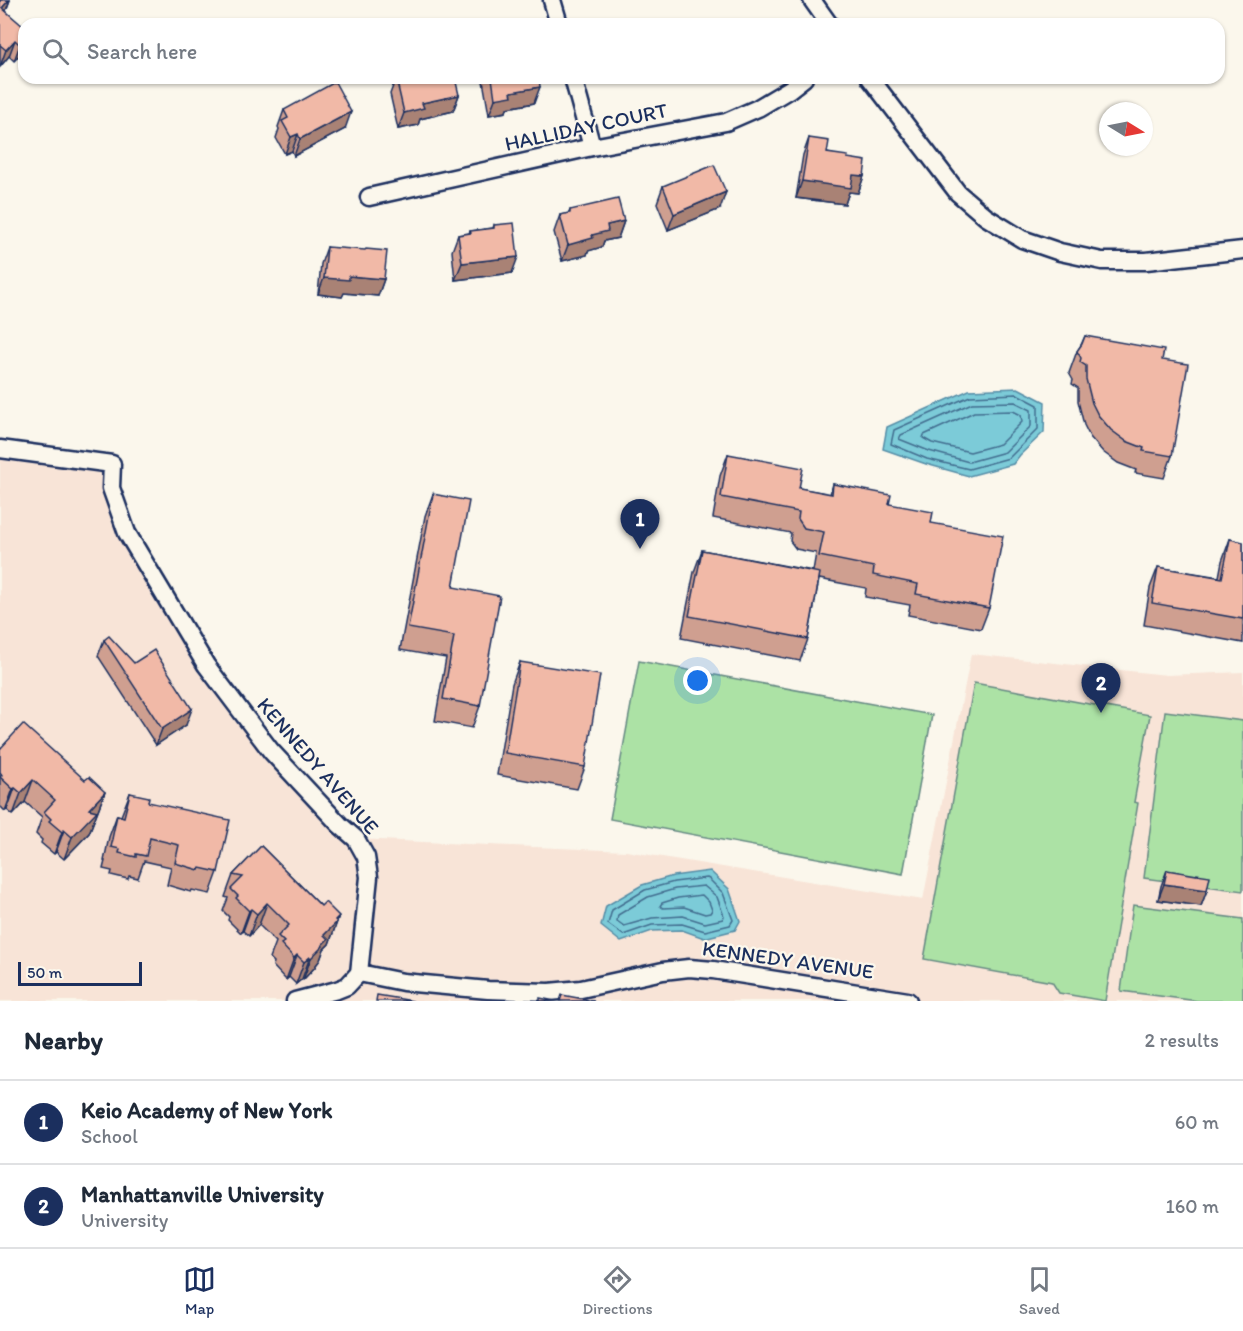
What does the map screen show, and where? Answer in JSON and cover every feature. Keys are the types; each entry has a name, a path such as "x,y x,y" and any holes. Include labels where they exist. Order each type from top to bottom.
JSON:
{"street":[{"path":"552,0 557,18"},
{"path":"812,0 825,18"},
{"path":"575,84 592,147"},
{"name":"HALLIDAY COURT","path":"369,196 592,147 726,122 758,108 796,84"},
{"path":"875,84 958,194 986,217 1022,239 1060,252 1102,261 1146,261 1243,250"},
{"name":"KENNEDY AVENUE","path":"0,450 112,464 111,488 127,533 206,665 271,751 340,825 357,839 366,857 369,877 359,973 403,982 488,990 549,992 581,989 663,971 701,969 733,972 908,1001"},
{"path":"295,1001 347,986 359,973"}],"shaded area":[{"path":"0,449 112,464 111,488 206,665 357,839 626,851 923,900 971,654 1167,675 1243,672 1243,1001 0,1001"}],"green space":[{"path":"639,661 932,715 903,874 610,819"},
{"path":"974,683 1150,715 1134,802 1138,803 1105,1001 1059,993 1052,982 924,959"},
{"path":"1165,711 1243,721 1243,891 1144,878"},
{"path":"1133,905 1243,919 1243,1001 1198,1001 1121,991"}],"water":[{"path":"1018,388 1045,402 1044,432 1013,464 969,476 883,449 887,427 969,390"},
{"path":"710,871 729,889 740,921 735,930 704,938 682,930 652,931 621,942 601,926 606,906 642,885 673,876"}],"building":[{"path":"0,0 9,0 2,8 18,22 18,43 15,40 6,50 0,45"},
{"path":"331,84 336,84 351,112 300,139 298,134 291,137 282,121 288,118 284,110"},
{"path":"397,84 456,84 459,95 422,103 424,108 404,113"},
{"path":"493,84 540,84 540,87 511,92 512,96 495,99"},
{"path":"809,138 829,141 827,153 866,161 864,176 853,175 851,188 802,181"},
{"path":"714,165 726,192 674,214 663,186"},
{"path":"618,199 624,221 607,225 608,231 592,235 593,238 568,245 560,215 570,213 570,210"},
{"path":"514,223 518,257 462,263 458,235 494,228 494,225"},
{"path":"327,247 387,251 384,279 349,276 349,280 324,278"},
{"path":"1085,336 1164,350 1162,360 1188,364 1172,456 1143,451 1144,448 1126,441 1111,430 1098,415 1092,403 1086,379 1086,366 1080,362 1081,358 1077,351"},
{"path":"728,454 803,468 799,488 832,494 833,484 891,495 889,504 933,512 931,523 1003,536 989,608 916,594 918,584 873,575 874,567 819,556 824,532 804,528 798,519 799,512 721,497"},
{"path":"433,494 469,501 453,587 500,596 480,706 443,699 454,636 408,628"},
{"path":"1230,539 1243,542 1243,619 1152,603 1158,567 1222,578"},
{"path":"702,550 820,573 808,639 689,616"},
{"path":"109,636 134,663 154,650 192,709 162,729 104,640"},
{"path":"520,662 600,675 585,767 505,753"},
{"path":"23,724 85,780 89,777 105,792 89,809 97,811 72,837 49,821 51,819 44,812 55,800 33,780 21,793 0,777 2,775 0,749"},
{"path":"130,793 149,797 148,802 230,820 218,872 200,868 199,870 175,863 179,845 150,838 146,856 136,854 136,857 119,853 120,849 111,847 117,815 124,817"},
{"path":"261,846 321,906 325,902 339,916 335,920 337,922 324,935 328,939 323,946 304,962 297,955 294,958 281,944 284,942 278,936 289,925 267,903 257,914 251,909 249,911 236,898 238,896 231,889 243,877 233,875"},
{"path":"1167,870 1210,876 1207,890 1164,884"},
{"path":"377,995 413,1001 376,1001"},
{"path":"562,995 594,1001 560,1001"}],"place":[{"name":"Keio Academy of New York","path":"640,549"},
{"name":"Manhattanville University","path":"1101,713"}]}
